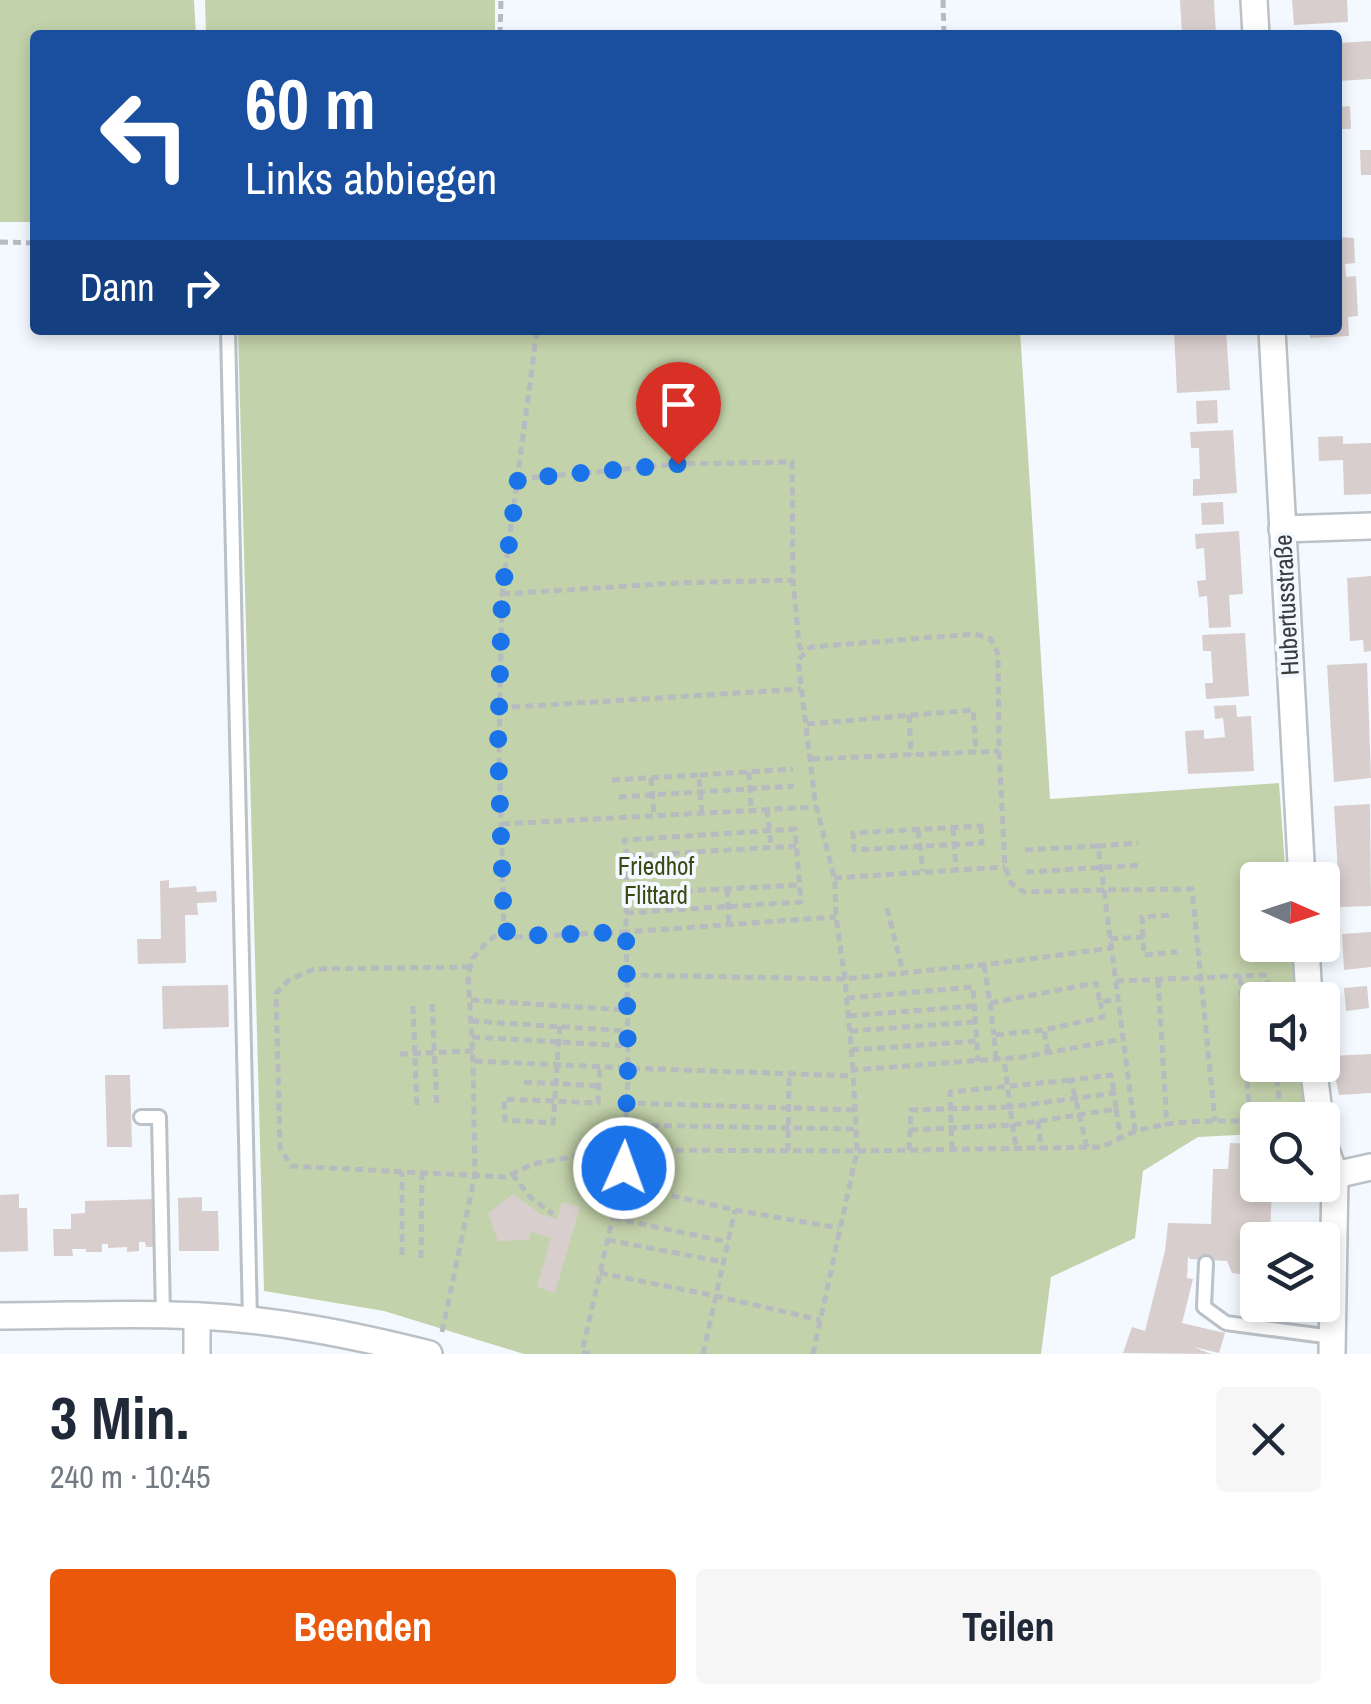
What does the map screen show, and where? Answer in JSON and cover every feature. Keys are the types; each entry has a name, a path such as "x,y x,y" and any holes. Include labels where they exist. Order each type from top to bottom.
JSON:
{"street":[{"path":"1254,0 1256,30"},
{"name":"Hubertusstraße","path":"1272,335 1301,862"},
{"path":"1282,529 1371,526"},
{"path":"1340,1174 1371,1166"},
{"path":"1332,1346 1335,1202"},
{"path":"0,1316 197,1316 250,1320 434,1348"},
{"path":"197,1316 198,1354"}],"lane":[{"path":"228,335 250,1320"},
{"path":"140,1117 158,1118 163,1316"},
{"path":"1206,1263 1204,1307 1226,1323 1332,1346"}],"path":[{"path":"500,30 501,0"},
{"path":"942,0 944,30"},
{"path":"0,242 30,243"},
{"path":"504,930 498,747 502,594 536,335"},
{"path":"518,479 678,464 792,462 792,580 799,645 804,654"},
{"path":"502,594 792,580"},
{"path":"813,1354 857,1151 850,1031 834,878 816,807 798,660 811,647 974,634 990,639 998,654 1005,867 1011,883 1024,892 1192,888 1216,1122"},
{"path":"500,712 512,707 801,689"},
{"path":"806,724 973,710 976,752"},
{"path":"909,715 911,755"},
{"path":"811,759 999,751"},
{"path":"612,780 793,769"},
{"path":"749,772 751,810"},
{"path":"699,775 702,813"},
{"path":"651,778 654,815"},
{"path":"619,797 794,786"},
{"path":"502,824 816,807"},
{"path":"768,810 771,848"},
{"path":"981,826 982,843 854,850 853,834 953,828 981,826"},
{"path":"953,828 956,870"},
{"path":"590,1354 582,1352 624,1168 628,1031 624,840 795,829 801,902 626,913"},
{"path":"918,830 923,872"},
{"path":"1026,850 1138,843"},
{"path":"627,856 796,846"},
{"path":"1098,846 1135,1131"},
{"path":"1026,872 1140,865"},
{"path":"834,878 1005,867"},
{"path":"626,894 800,884"},
{"path":"727,888 729,925"},
{"path":"887,908 902,973"},
{"path":"1174,915 1142,917 1144,955 1178,952"},
{"path":"504,930 516,936 836,918"},
{"path":"434,1348 475,1175 468,975 473,958 504,930"},
{"path":"1110,939 1143,938"},
{"path":"627,975 845,979 1112,948"},
{"path":"984,965 1016,1149"},
{"path":"470,967 314,969 289,980 276,993 280,1147 291,1166 506,1177 533,1164 623,1150 1100,1147 1135,1131 1194,1121 1240,1121"},
{"path":"1116,981 1267,975 1268,982"},
{"path":"1240,977 1252,1102"},
{"path":"1158,980 1168,1126"},
{"path":"990,1003 1096,982 1104,1018 994,1035"},
{"path":"847,998 973,988 978,1061"},
{"path":"1100,1002 1118,999"},
{"path":"470,1000 627,1010"},
{"path":"432,1004 437,1107"},
{"path":"413,1006 418,1110"},
{"path":"848,1016 974,1006"},
{"path":"471,1020 628,1031"},
{"path":"850,1031 975,1022"},
{"path":"560,1026 558,1042 557,1065 555,1102 554,1123 505,1120 504,1098 555,1102 598,1104 600,1067"},
{"path":"1044,1030 1048,1052"},
{"path":"472,1037 628,1046"},
{"path":"474,1061 789,1074 853,1073 1000,1059 1123,1039"},
{"path":"851,1050 976,1041"},
{"path":"400,1054 473,1051"},
{"path":"788,1151 789,1074"},
{"path":"952,1150 950,1092 1111,1075 1121,1139"},
{"path":"1071,1080 1086,1147"},
{"path":"524,1082 599,1086"},
{"path":"909,1150 911,1110 1010,1107 1114,1093"},
{"path":"627,1103 855,1110"},
{"path":"910,1130 1013,1125 1116,1108"},
{"path":"1038,1121 1042,1148"},
{"path":"625,1125 856,1129"},
{"path":"646,1126 646,1150"},
{"path":"402,1172 402,1256"},
{"path":"422,1173 422,1258"},
{"path":"512,1174 530,1197 553,1214"},
{"path":"620,1184 734,1210 839,1228"},
{"path":"703,1354 734,1210"},
{"path":"613,1218 728,1242"},
{"path":"608,1240 723,1262"},
{"path":"600,1273 820,1320"}],"green space":[{"path":"0,0 194,0 196,30 30,30 30,222 0,222"},
{"path":"205,0 495,0 495,30 206,30"},
{"name":"Friedhof Flittard","path":"238,335 1020,335 1050,799 1279,783 1285,862 1240,862 1240,962 1293,962 1295,982 1240,982 1240,1082 1302,1082 1304,1102 1240,1102 1240,1135 1198,1137 1143,1171 1135,1238 1051,1277 1041,1354 524,1354 384,1311 264,1291"}],"building":[{"path":"1180,0 1214,0 1216,30 1182,30"},
{"path":"1292,0 1347,0 1348,22 1294,25"},
{"path":"1371,41 1371,79 1342,81 1342,43"},
{"path":"1350,106 1351,129 1342,129 1342,107"},
{"path":"1360,150 1371,150 1371,175 1361,175"},
{"path":"1342,237 1354,238 1355,263 1345,264 1346,277 1356,276 1358,316 1348,317 1349,336 1310,338 1342,335"},
{"path":"1174,335 1226,335 1230,390 1177,393"},
{"path":"1217,400 1218,423 1197,424 1196,401"},
{"path":"1233,430 1237,493 1193,496 1193,479 1200,479 1199,448 1191,448 1190,432"},
{"path":"1343,436 1343,444 1371,443 1371,494 1344,495 1343,460 1319,461 1318,437"},
{"path":"1223,502 1224,524 1202,525 1201,503"},
{"path":"1239,531 1243,594 1229,595 1231,627 1209,628 1207,596 1199,597 1197,581 1206,580 1204,548 1196,549 1195,534"},
{"path":"1371,576 1371,651 1364,652 1363,640 1350,641 1347,578"},
{"path":"1245,633 1249,696 1206,699 1205,683 1213,683 1211,651 1203,651 1202,635"},
{"path":"1367,663 1371,778 1334,782 1327,665"},
{"path":"1236,705 1237,717 1251,716 1254,771 1188,774 1185,731 1204,730 1204,739 1225,737 1223,718 1215,719 1214,706"},
{"path":"1370,804 1371,906 1340,907 1334,806"},
{"path":"169,880 169,888 196,886 197,892 216,891 217,902 197,903 198,915 185,915 186,963 138,964 137,939 161,939 160,881"},
{"path":"1371,932 1371,967 1344,970 1342,934"},
{"path":"228,985 229,1027 163,1029 162,986"},
{"path":"1367,986 1369,1008 1346,1011 1344,988"},
{"path":"1371,1054 1371,1093 1339,1095 1340,1056"},
{"path":"105,1075 130,1075 132,1147 107,1147"},
{"path":"1230,1143 1240,1143 1240,1202 1271,1202 1271,1222 1240,1222 1240,1274 1232,1273 1227,1261 1188,1256 1187,1278 1193,1279 1182,1323 1225,1333 1219,1353 1194,1347 1211,1354 1123,1353 1132,1327 1145,1331 1168,1223 1211,1224 1213,1169 1228,1169"},
{"path":"19,1194 19,1208 27,1208 28,1251 0,1252 0,1195"},
{"path":"513,1194 537,1213 557,1219 562,1202 580,1207 555,1293 537,1287 551,1238 531,1232 529,1240 498,1241 488,1213"},
{"path":"202,1197 202,1211 218,1211 219,1251 179,1251 178,1198"},
{"path":"156,1199 157,1247 139,1242 139,1251 127,1252 127,1247 108,1248 108,1244 102,1244 102,1252 72,1249 73,1256 54,1256 53,1229 71,1229 71,1214 85,1213 85,1201"}],"route":[{"path":"624,1168 628,1068 626,932 516,936 504,930 498,747 502,594 518,479 678,464"}]}
